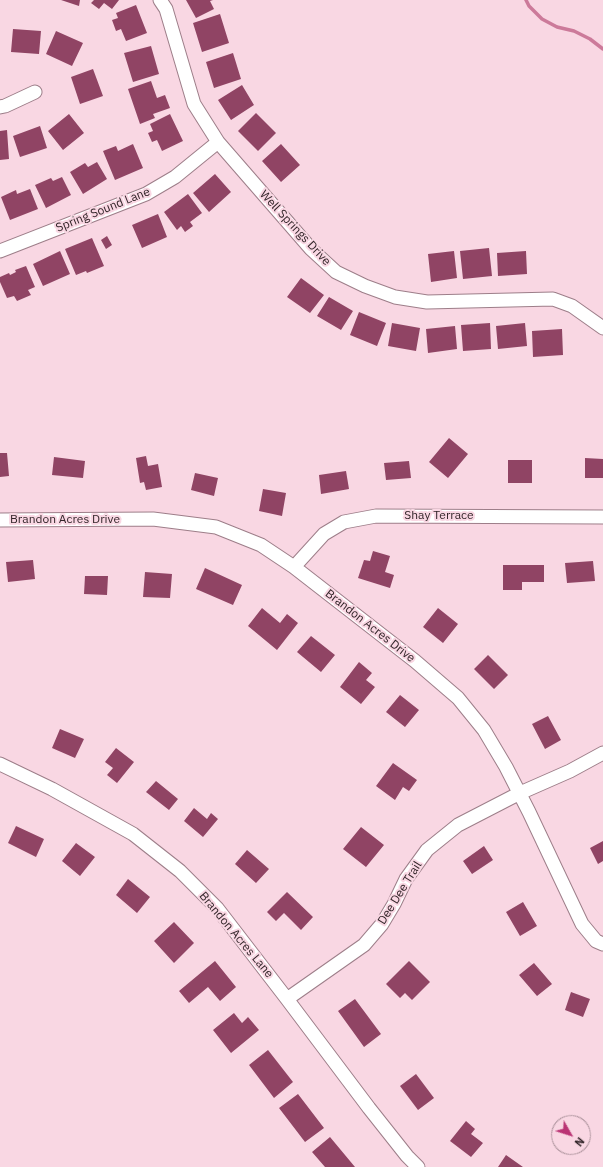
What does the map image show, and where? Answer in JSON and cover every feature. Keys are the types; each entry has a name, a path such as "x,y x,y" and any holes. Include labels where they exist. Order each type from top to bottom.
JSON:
{"street":[{"name":"Well Springs Drive","path":"160,0 166,9 194,104 218,142 311,249 336,272 365,286 395,297 426,302 552,299 572,306 603,328"},
{"path":"0,107 35,92"},
{"name":"Spring Sound Lane","path":"0,251 146,194 175,177 218,142"},
{"name":"Shay Terrace","path":"294,567 324,534 344,522 376,516 603,517"},
{"name":"Brandon Acres Drive","path":"0,520 153,519 216,527 261,545 294,567 415,661 458,698 484,730 520,793 582,924 596,941 603,944"},
{"name":"Dee Dee Trail","path":"288,999 364,945 382,924 394,904 406,878 427,850 458,825 520,793 570,771 603,753"},
{"name":"Brandon Acres Lane","path":"0,764 52,788 133,834 180,871 217,908 288,999 369,1108 407,1156 418,1167"}],"building":[{"path":"61,0 80,0 79,6"},
{"path":"94,0 119,0 112,9 104,3 99,9 91,3"},
{"path":"186,0 213,0 210,1 214,9 196,18"},
{"path":"136,5 147,33 126,41 121,29 116,31 112,20 118,18 116,13"},
{"path":"220,14 229,43 202,52 193,23"},
{"path":"13,29 41,31 39,54 11,52"},
{"path":"56,31 83,43 72,66 46,54"},
{"path":"151,46 159,74 133,82 124,53"},
{"path":"233,53 241,79 214,88 206,62"},
{"path":"93,69 103,96 80,104 71,77"},
{"path":"151,81 157,98 165,95 170,108 153,114 155,118 140,124 128,89"},
{"path":"242,85 254,105 231,120 218,100"},
{"path":"256,113 276,133 258,151 238,131"},
{"path":"69,114 84,133 63,150 48,131"},
{"path":"170,114 183,141 162,151 157,140 152,142 148,133 153,131 150,124"},
{"path":"40,126 47,148 20,157 13,136"},
{"path":"7,130 9,159 0,160 0,131"},
{"path":"133,144 143,168 115,180 103,151 116,146 118,151"},
{"path":"281,144 300,165 281,182 262,161"},
{"path":"97,162 107,179 83,194 70,172 85,163 88,167"},
{"path":"215,174 231,192 209,212 193,193"},
{"path":"62,177 71,195 46,208 35,185 51,178 53,181"},
{"path":"30,189 38,209 10,220 1,197 16,190 17,194"},
{"path":"188,194 202,213 190,222 193,226 185,232 181,226 177,230 164,212"},
{"path":"158,214 167,237 142,248 132,225"},
{"path":"107,236 112,245 106,249 101,240"},
{"path":"92,238 104,266 87,273 86,271 76,275 65,249"},
{"path":"489,248 492,276 463,279 460,251"},
{"path":"60,251 70,274 43,286 33,264"},
{"path":"454,251 457,278 431,282 428,254"},
{"path":"526,251 527,274 498,276 497,253"},
{"path":"26,266 35,287 28,290 31,295 17,301 14,296 7,298 0,282 0,277 9,273 10,275 16,272 15,270"},
{"path":"301,278 324,295 310,313 287,297"},
{"path":"329,297 353,311 341,330 317,316"},
{"path":"359,312 386,323 377,346 350,335"},
{"path":"392,323 420,328 416,351 388,346"},
{"path":"490,323 491,349 463,351 461,325"},
{"path":"525,323 527,346 498,349 496,326"},
{"path":"455,326 457,349 428,353 426,329"},
{"path":"562,329 563,355 533,357 532,331"},
{"path":"449,438 468,454 448,478 429,462"},
{"path":"0,453 7,453 9,476 0,477"},
{"path":"146,456 148,466 158,464 162,487 146,490 144,482 140,483 136,458"},
{"path":"54,457 85,461 83,478 52,475"},
{"path":"585,458 603,459 603,478 585,478"},
{"path":"508,460 532,460 532,483 508,483"},
{"path":"409,461 411,478 386,480 384,463"},
{"path":"346,471 349,489 321,494 319,475"},
{"path":"195,473 218,478 214,496 191,490"},
{"path":"263,489 286,493 282,516 259,511"},
{"path":"373,551 390,556 385,572 394,575 390,588 358,578 364,560 370,561"},
{"path":"33,560 35,579 8,582 6,562"},
{"path":"593,561 595,581 567,583 565,563"},
{"path":"503,565 544,565 544,582 522,582 522,590 503,590"},
{"path":"205,568 242,585 233,605 196,589"},
{"path":"145,572 172,574 170,598 143,597"},
{"path":"85,576 108,576 107,595 84,594"},
{"path":"262,608 280,623 287,614 298,623 277,650 248,626"},
{"path":"438,608 458,624 443,643 423,627"},
{"path":"311,636 335,655 321,672 297,652"},
{"path":"488,655 508,675 494,689 474,669"},
{"path":"359,662 372,673 366,680 375,687 361,704 340,687"},
{"path":"400,695 419,710 405,727 386,712"},
{"path":"548,716 561,740 545,749 532,724"},
{"path":"60,729 84,739 75,758 52,748"},
{"path":"116,748 134,762 117,783 107,775 113,768 105,762"},
{"path":"393,763 417,780 409,791 403,787 395,800 376,786"},
{"path":"156,781 178,799 169,810 146,792"},
{"path":"194,808 207,819 211,813 218,819 203,837 184,821"},
{"path":"16,826 44,839 36,857 8,843"},
{"path":"361,827 384,845 366,867 343,849"},
{"path":"603,841 603,861 598,864 590,848"},
{"path":"76,843 95,857 80,876 62,861"},
{"path":"484,846 493,860 472,874 463,861"},
{"path":"247,850 269,869 256,883 235,864"},
{"path":"128,879 150,897 137,913 116,895"},
{"path":"287,892 313,917 301,930 284,913 276,921 267,912"},
{"path":"523,902 537,926 520,936 506,912"},
{"path":"174,922 194,943 174,963 154,941"},
{"path":"215,961 236,987 220,1001 208,987 189,1003 179,991"},
{"path":"409,961 430,982 412,1000 405,993 400,998 386,984"},
{"path":"534,963 552,984 537,996 519,975"},
{"path":"571,992 590,999 583,1017 565,1010"},
{"path":"355,999 381,1034 364,1047 338,1011"},
{"path":"234,1013 242,1023 248,1017 259,1030 231,1053 213,1030"},
{"path":"268,1050 293,1082 274,1098 249,1065"},
{"path":"416,1074 434,1098 418,1110 400,1086"},
{"path":"298,1094 324,1128 305,1142 279,1108"},
{"path":"466,1121 475,1129 471,1134 483,1143 471,1157 450,1141"},
{"path":"330,1137 355,1167 325,1167 312,1152"},
{"path":"506,1155 523,1167 498,1167"}],"waterway":[{"path":"526,0 529,6 542,19 557,27 574,31 590,39 603,49"}]}
